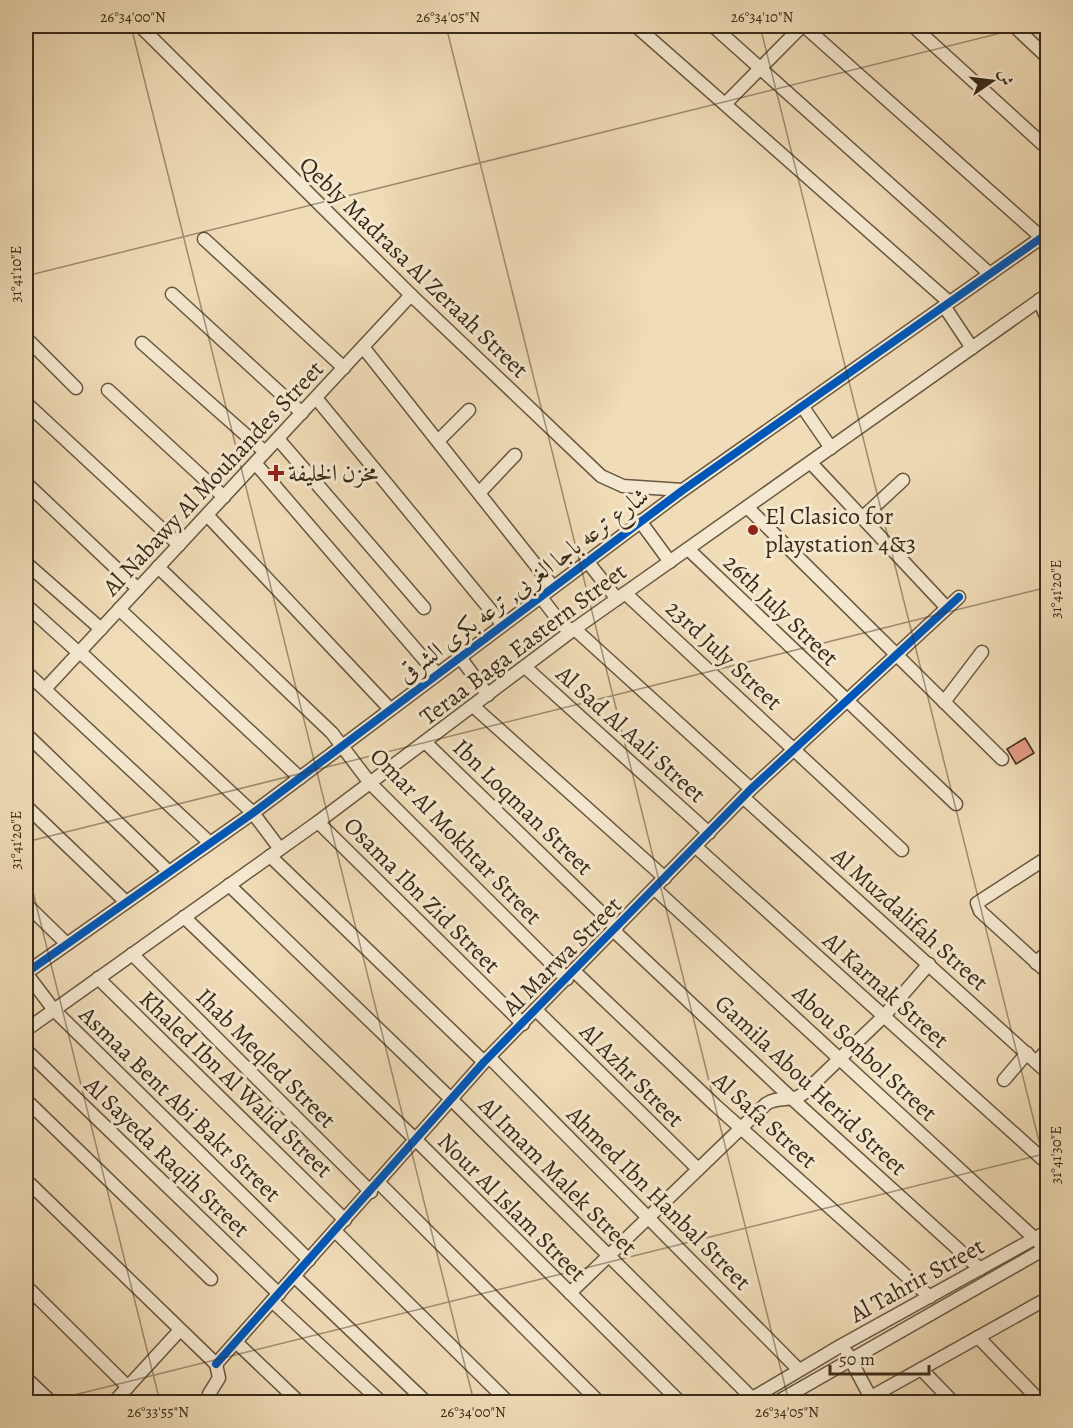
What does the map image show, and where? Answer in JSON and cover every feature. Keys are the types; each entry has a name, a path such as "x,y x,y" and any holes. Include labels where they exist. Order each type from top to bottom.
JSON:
{"street":[{"name":"Qebly Madrasa Al Zeraah Street","path":"140,26 411,295 601,476 623,486 683,490"},
{"path":"636,26 946,304 972,348"},
{"path":"713,26 762,67 990,274"},
{"path":"725,104 803,26 1044,235"},
{"path":"913,26 1047,149"},
{"path":"1014,26 1047,58"},
{"name":"شارع ترعه باجا الغربى, ترعه بكرى الشرقى","path":"26,973 254,813 436,673 683,490 1044,235"},
{"path":"204,239 344,368"},
{"path":"172,294 302,413"},
{"name":"Al Nabawy Al Mouhandes Street","path":"45,689 411,295"},
{"path":"1043,297 1047,321"},
{"name":"Teraa Baga Eastern Street","path":"26,1030 318,822 573,630 1043,297"},
{"path":"26,338 76,388"},
{"path":"142,343 265,452"},
{"path":"363,347 553,586"},
{"path":"108,390 224,497"},
{"path":"315,398 502,624"},
{"path":"26,403 179,545"},
{"path":"802,406 831,448"},
{"path":"438,441 469,410"},
{"path":"278,439 424,608"},
{"path":"479,493 515,456"},
{"path":"255,463 436,673"},
{"path":"811,463 947,608"},
{"path":"862,518 903,480"},
{"path":"26,483 138,590"},
{"path":"748,507 1002,759"},
{"path":"207,515 390,709"},
{"path":"640,522 670,562"},
{"name":"26th July Street","path":"688,549 956,804"},
{"name":"23rd July Street","path":"587,561 621,596 794,748 902,850"},
{"path":"26,563 100,629"},
{"name":"Omar Al Mokhtar Street","path":"158,567 332,733 370,783 571,975"},
{"name":"Al Muzdalifah Street","path":"540,596 563,626 578,632 1047,1073"},
{"name":"Al Marwa Street","path":"216,1364 487,1060 794,748 959,597"},
{"name":"Ahmed Ibn Hanbal Street","path":"26,605 254,813 275,853 648,1218 798,1369"},
{"path":"119,609 300,778"},
{"path":"944,702 982,652"},
{"path":"459,656 488,695"},
{"name":"Al Sad Al Aali Street","path":"525,667 710,833"},
{"path":"26,672 210,843"},
{"path":"473,706 665,878"},
{"path":"26,734 169,872"},
{"name":"Ibn Loqman Street","path":"425,742 616,929"},
{"path":"26,806 126,902"},
{"name":"Osama Ibn Zid Street","path":"318,822 523,1024"},
{"name":"Al Karnak Street","path":"696,847 1047,1164"},
{"path":"1047,857 977,903 980,911 1047,973"},
{"name":"Al Imam Malek Street","path":"229,885 451,1099 748,1400"},
{"name":"Abou Sonbol Street","path":"655,889 1046,1248"},
{"path":"26,904 67,944"},
{"name":"Nour Al Islam Street","path":"184,917 416,1140 681,1402"},
{"name":"Gamila Abou Herid Street","path":"616,929 794,1099 980,1269"},
{"path":"1036,963 1047,951"},
{"name":"Ihab Meqled Street","path":"132,954 599,1402"},
{"path":"570,1293 772,1099 794,1099 804,1093 884,1016 929,964"},
{"name":"Asmaa Bent Abi Bakr Street","path":"26,973 54,1010 309,1260"},
{"name":"Al Safa Street","path":"571,975 930,1297"},
{"name":"Khaled Ibn Al Walid Street","path":"98,978 345,1220"},
{"name":"Al Azhr Street","path":"536,1010 698,1169"},
{"path":"1004,1080 1047,1049"},
{"name":"Al Sayeda Raqih Street","path":"26,1050 381,1402"},
{"path":"26,1100 211,1279"},
{"path":"26,1180 216,1364 219,1378 209,1394 213,1402"},
{"name":"Al Tahrir Street","path":"748,1400 798,1369 1047,1231"},
{"path":"335,1232 508,1402"},
{"name":"Al Tahrir Street","path":"777,1402 850,1358 1046,1248"},
{"path":"294,1276 426,1402"},
{"path":"26,1286 128,1387"},
{"path":"842,1345 869,1401 921,1369 1046,1301"},
{"path":"118,1401 180,1330"},
{"path":"978,1337 1041,1402"},
{"path":"236,1342 299,1402"},
{"path":"921,1369 953,1402"},
{"path":"26,1378 51,1402"}],"building":[{"path":"1025,738 1034,753 1016,764 1007,749"}],"cycle path":[{"path":"26,973 253,813 683,490 1048,233"},
{"path":"216,1364 484,1062 751,789 959,597"}],"place":[{"name":"مخزن الخليفة","path":"276,473"},
{"name":"El Clasico for playstation 4&3","path":"753,530"}]}
